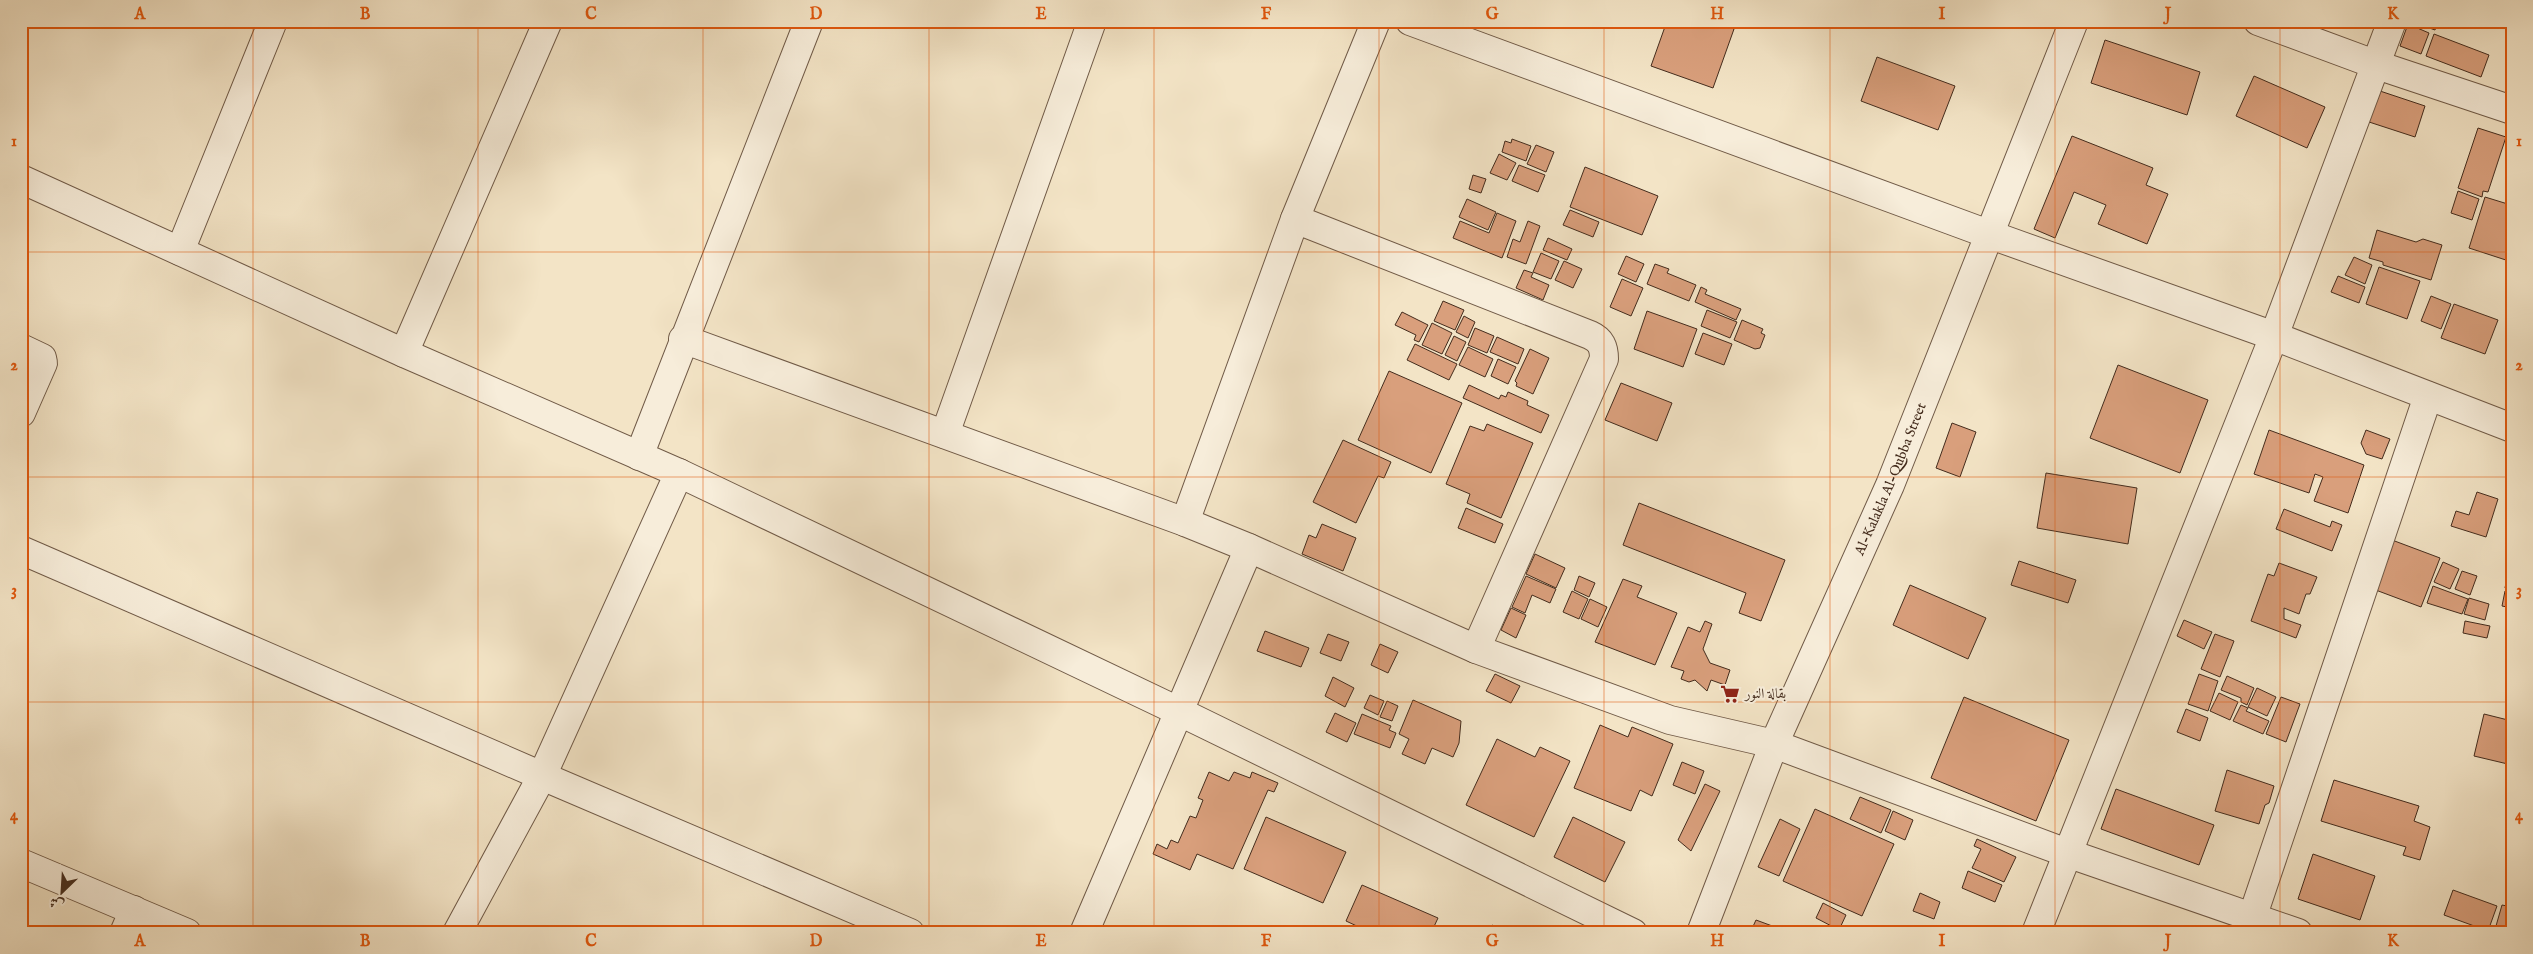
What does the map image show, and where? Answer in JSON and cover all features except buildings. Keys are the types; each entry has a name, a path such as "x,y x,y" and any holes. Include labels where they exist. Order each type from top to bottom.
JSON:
{"street":[{"path":"180,251 273,21"},
{"path":"404,353 548,21"},
{"path":"639,456 683,339 810,21"},
{"path":"946,434 1092,21"},
{"path":"1185,522 1295,219 1376,21"},
{"path":"1410,21 1991,235 2274,336 2512,428"},
{"name":"Al-Kalakla Al-Qubba Street","path":"1701,933 1774,744 1890,484 1991,235 2074,21"},
{"path":"2258,21 2377,65 2512,110"},
{"path":"2036,933 2274,336 2392,21"},
{"path":"21,179 404,353 680,473 1178,711 1633,933"},
{"path":"1295,219 1590,335 1600,342 1603,347 1604,359 1476,650"},
{"path":"683,339 1185,522 1249,548 1476,650 1670,720 1774,744 2067,853 2298,933"},
{"path":"21,348 42,358 43,363 21,413"},
{"path":"2252,918 2428,396"},
{"path":"457,933 542,776 680,473"},
{"path":"1084,933 1249,548"},
{"path":"21,550 910,933"},
{"path":"21,863 129,921 187,933"}],"place":[{"name":"بقالة النور","path":"1730,694"}]}
